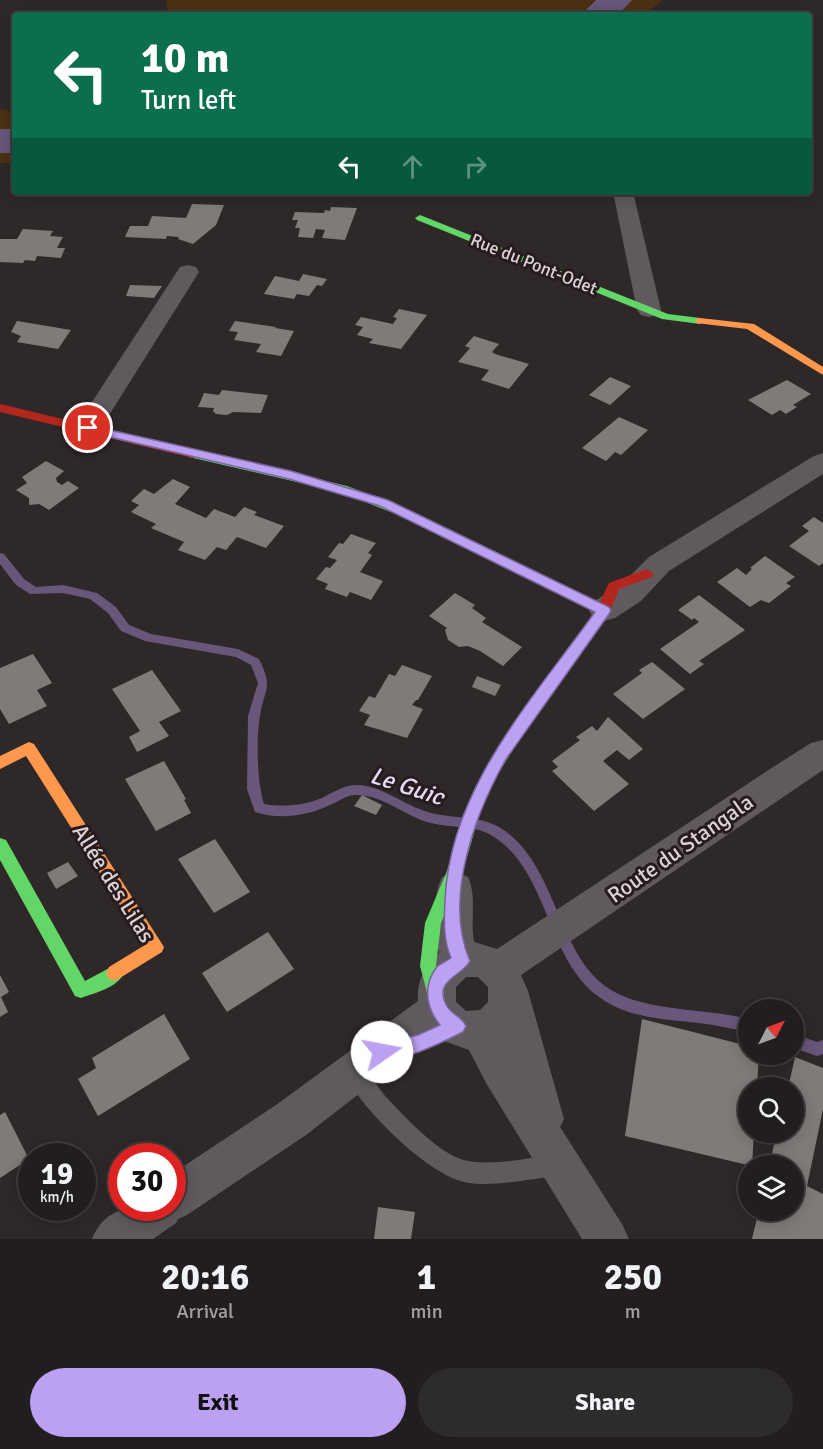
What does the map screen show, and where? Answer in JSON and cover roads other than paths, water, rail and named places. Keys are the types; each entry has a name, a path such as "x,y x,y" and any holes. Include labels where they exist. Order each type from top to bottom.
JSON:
{"street":[{"path":"624,195 649,310"},
{"name":"Rue du Pont-Odet","path":"420,218 666,317 750,326 823,372"},
{"path":"88,428 188,272"},
{"path":"0,408 291,476 384,503 604,610"},
{"path":"607,1239 500,1070 452,1014 428,966 433,923 455,871 471,815 485,782 501,754 604,610 631,594 647,574 823,462"},
{"name":"Allée des Lilas","path":"0,763 29,748 156,947 96,985 81,990 4,863"},
{"name":"Route du Stangala","path":"504,982 552,937 732,811 823,753"},
{"path":"455,871 452,925 455,945 461,961"},
{"path":"452,1014 442,973 461,961 480,961 504,982 556,1160"},
{"path":"452,1014 498,1020 505,1012 504,982"},
{"path":"186,1191 291,1120 368,1062 420,1044 452,1014"},
{"path":"114,1239 141,1221"}],"lane":[{"path":"368,1062 379,1105 427,1152 465,1172 502,1172 556,1160"}],"waterway":[{"path":"602,12 616,0"},
{"path":"0,141 12,141"},
{"name":"Le Guic","path":"0,557 20,582 34,591 63,589 93,596 112,610 125,628 149,638 238,653 255,662 263,683 254,716 253,737 253,789 259,808 276,811 300,810 354,790 374,793 430,818 478,825 493,830 511,843 526,862 539,884 573,957 587,978 604,993 620,1002 637,1007 738,1023"},
{"name":"Le Guic","path":"804,1044 817,1049 823,1047"}]}
